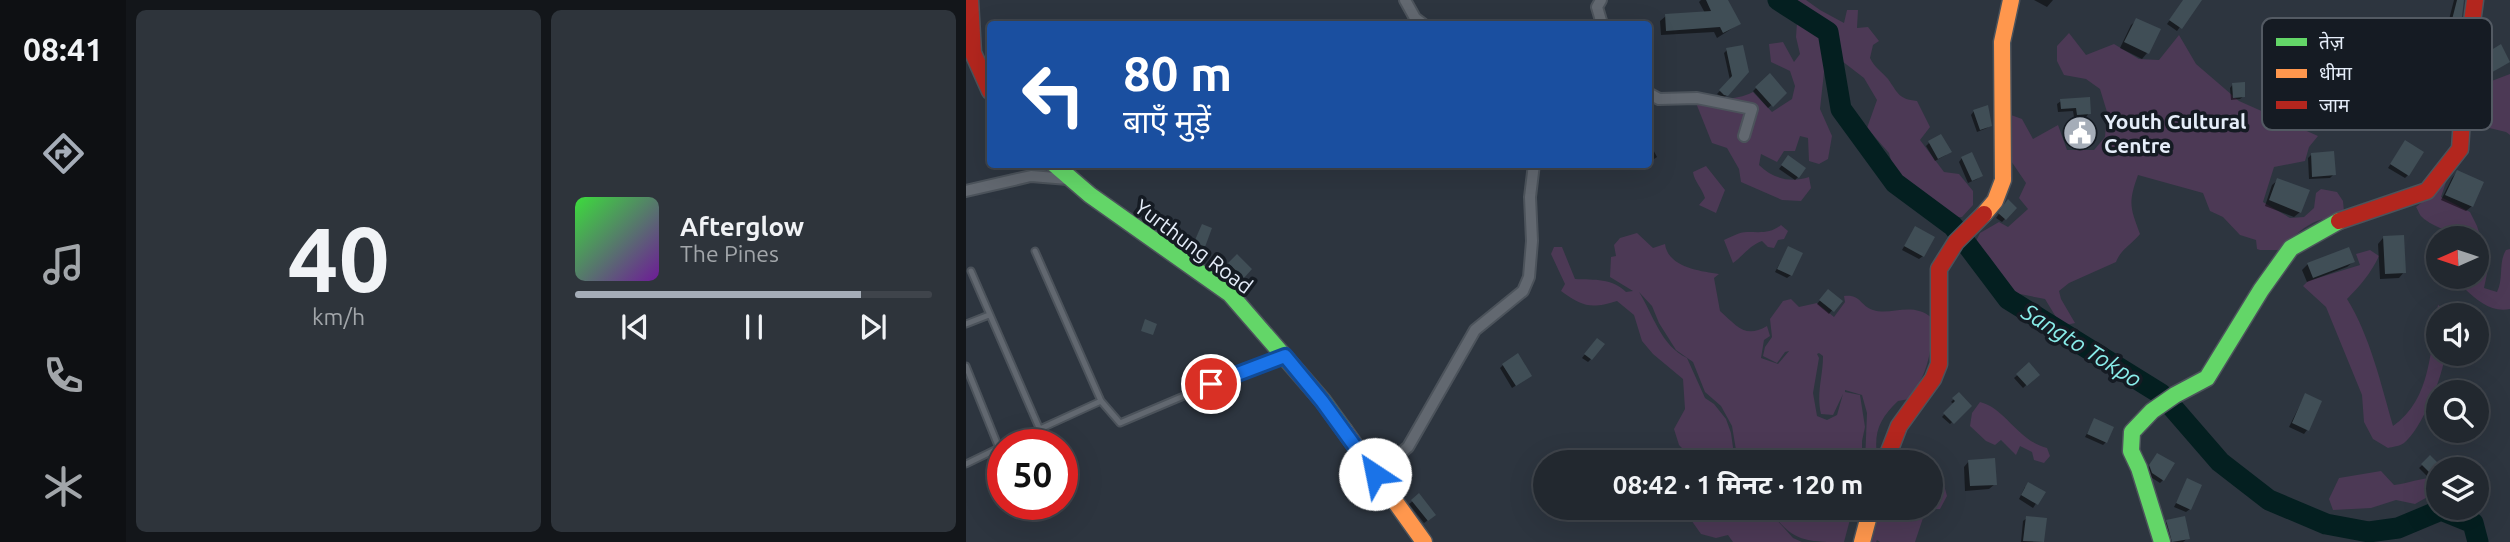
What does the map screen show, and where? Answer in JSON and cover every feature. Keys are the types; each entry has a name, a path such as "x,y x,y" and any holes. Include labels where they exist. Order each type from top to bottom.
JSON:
{"street":[{"path":"970,0 973,53 987,84"},
{"path":"1405,0 1419,21"},
{"path":"1601,0 1597,7 1601,21"},
{"path":"1890,450 1899,426 1933,379 1939,364 1939,270 1956,242 1995,201 2003,180 2002,43 2011,0"},
{"path":"2473,18 2475,0"},
{"path":"1652,95 1659,99 1697,98 1752,109 1744,136"},
{"path":"2162,542 2130,442 2132,432 2152,411 2207,378 2261,289 2291,248 2331,224 2427,191 2460,149 2461,130"},
{"name":"Yurthung Road","path":"1058,168 1068,179 1230,294 1322,401 1424,542"},
{"path":"1375,474 1408,447 1475,330 1522,291 1529,277 1532,241 1530,197 1534,168"},
{"path":"966,191 1031,176 1068,179"},
{"path":"1862,542 1868,520"}],"lane":[{"path":"1035,251 1101,401 1120,423 1257,365 1285,356"},
{"path":"971,271 1040,429"},
{"path":"966,324 989,315"},
{"path":"966,366 995,429"},
{"path":"1042,429 1101,401"},
{"path":"966,464 987,454"}],"shaded area":[{"path":"1790,0 1806,0 1844,23 1847,10 1858,10 1857,28 1868,27 1879,41 1873,45 1870,58 1899,95 1917,101 1930,127 1920,140 1944,172 1959,174 1973,191 1973,205 1962,217 1950,218 1919,195 1894,171 1889,153 1867,128 1877,100 1864,78 1842,61 1829,66 1824,72 1820,109 1832,136 1828,159 1819,164 1809,161 1808,138 1800,136 1795,151 1784,151 1777,162 1761,154 1759,165 1776,177 1789,180 1809,177 1811,188 1801,201 1782,200 1741,182 1739,169 1727,148 1712,143 1696,103 1739,97 1753,92 1772,112 1792,99 1795,86 1790,71 1771,62 1769,44 1783,42 1794,62 1800,54 1796,37 1798,8"},
{"path":"2069,33 2086,55 2114,44 2139,59 2159,60 2179,35 2196,64 2239,101 2262,111 2262,130 2304,130 2318,136 2309,147 2305,161 2274,167 2263,202 2290,218 2304,217 2314,208 2316,193 2321,189 2337,192 2343,201 2344,212 2306,227 2280,250 2260,250 2257,249 2256,240 2240,235 2223,217 2210,211 2203,193 2138,175 2132,205 2140,234 2123,250 2116,262 2069,283 2059,291 2075,323 2066,325 2059,322 2045,299 2015,293 1988,255 1973,247 1980,233 1999,222 2008,227 2028,209 2019,198 2026,183 2009,158 2011,115 2022,119 2033,139 2058,125 2067,150 2094,150 2105,137 2107,112 2100,89 2086,79 2064,75 2057,61 2057,46"},
{"path":"2510,74 2510,135 2492,129 2492,81"},
{"path":"1706,166 1725,190 1716,213 1699,205 1705,198 1693,172"},
{"path":"2448,176 2441,197 2470,212 2477,226 2438,226 2421,216 2416,207"},
{"path":"1781,225 1788,231 1774,248 1768,247 1762,241 1733,263 1724,240 1744,232 1769,231"},
{"path":"1637,233 1653,248 1665,244 1672,258 1686,267 1719,274 1714,278 1720,311 1747,331 1767,326 1770,336 1764,340 1761,358 1778,364 1789,351 1785,352 1777,363 1763,356 1772,337 1770,319 1783,301 1791,299 1799,307 1817,303 1834,317 1845,302 1844,296 1857,298 1873,310 1917,310 1924,313 1932,318 1931,341 1921,380 1909,399 1898,401 1882,421 1877,435 1877,450 1865,450 1867,413 1862,395 1845,390 1860,395 1865,427 1862,450 1736,450 1732,426 1721,406 1705,392 1693,362 1676,350 1652,306 1639,292 1658,329 1670,346 1687,358 1705,398 1714,404 1726,419 1731,433 1733,450 1684,450 1679,445 1674,429 1685,409 1683,379 1642,341 1634,315 1617,301 1588,305 1561,291 1565,284 1551,254 1554,247 1562,247 1575,279 1603,281 1615,284 1626,292 1633,291 1610,277 1611,257 1616,256 1614,245 1620,238","holes":["1819,353 1823,356 1819,392 1821,414 1833,415 1843,394 1837,415 1827,420 1817,416 1813,393"]},
{"path":"2510,249 2510,309 2491,308 2489,303 2480,302 2465,289 2497,292 2504,255 2506,250"},
{"path":"2370,250 2379,256 2365,279 2347,299 2368,344 2393,426 2406,415 2415,402 2428,366 2443,366 2439,380 2426,380 2426,409 2411,436 2402,444 2388,448 2373,439 2364,422 2362,395 2326,307 2303,286 2308,281 2360,265 2356,254"},
{"path":"1980,402 1997,411 2028,439 2047,448 2050,456 2044,463 2034,460 2032,452 2020,446 2016,455 2001,440 1995,445 1986,441 1970,426 1972,413"},
{"path":"2381,471 2394,485 2426,478 2426,498 2415,504 2396,500 2371,508 2333,510 2329,499 2339,478"},
{"path":"1943,485 1944,485 1947,496 1943,503"},
{"path":"1691,520 1777,520 1793,538 1802,542 1733,542 1728,535 1716,538 1701,534"},
{"path":"1778,520 1850,520 1844,542 1800,538"},
{"path":"1872,520 1922,520 1915,542 1866,542"}],"building":[{"path":"1706,0 1728,0 1741,24 1723,33 1720,27 1666,31 1665,14 1711,11"},
{"path":"2183,0 2202,0 2182,29 2169,20"},
{"path":"2457,0 2464,0 2462,18 2452,18"},
{"path":"2136,18 2161,29 2149,54 2124,42"},
{"path":"2501,44 2510,62 2492,72 2492,50"},
{"path":"1743,45 1749,72 1728,96 1724,95 1719,90 1732,76 1726,48"},
{"path":"1770,73 1787,93 1773,107 1755,87"},
{"path":"2245,82 2245,97 2233,98 2232,83"},
{"path":"2090,97 2091,114 2077,115 2076,108 2061,109 2060,99"},
{"path":"1988,105 1992,126 1980,130 1973,110"},
{"path":"1941,134 1952,152 1938,159 1928,141"},
{"path":"2405,140 2424,152 2409,176 2390,164"},
{"path":"2334,151 2336,175 2312,177 2311,153"},
{"path":"1972,152 1983,176 1972,181 1961,157"},
{"path":"1788,155 1806,168 1799,178 1781,165"},
{"path":"2457,170 2484,182 2473,207 2445,195"},
{"path":"2277,178 2310,190 2301,213 2269,200"},
{"path":"2008,199 2017,208 2006,220 1998,213"},
{"path":"1202,224 1212,228 1205,247 1194,242"},
{"path":"1915,226 1935,237 1924,257 1904,246"},
{"path":"2404,235 2406,273 2385,274 2383,236"},
{"path":"1788,246 1803,253 1792,276 1777,269"},
{"path":"2349,247 2355,262 2313,278 2307,263"},
{"path":"1237,254 1252,269 1244,278 1228,263"},
{"path":"1828,289 1843,301 1834,312 1819,300"},
{"path":"1145,319 1157,324 1153,335 1141,331"},
{"path":"1597,338 1605,344 1592,360 1584,354"},
{"path":"1518,353 1532,376 1516,386 1502,364"},
{"path":"2029,362 2040,375 2027,386 2016,374"},
{"path":"1959,392 1972,406 1954,424 1943,413 1955,401 1952,398"},
{"path":"2305,393 2322,401 2309,431 2292,423"},
{"path":"2094,418 2114,427 2107,443 2087,434"},
{"path":"2157,453 2175,463 2164,481 2152,473 2149,465"},
{"path":"1995,458 1997,485 1970,486 1968,460"},
{"path":"2187,478 2202,485 2191,510 2176,503"},
{"path":"2028,482 2046,492 2038,505 2021,495"},
{"path":"1419,493 1436,515 1428,521 1411,500"},
{"path":"2026,516 2047,518 2044,542 2023,541"},
{"path":"2185,516 2190,539 2172,542 2166,520"}],"waterway":[{"name":"Sangto Tokpo","path":"1778,0 1828,32 1841,109 1895,183 1953,226 2008,299 2161,394 2220,462 2269,500 2326,524 2369,532 2398,528 2441,510 2473,523 2478,542"}],"traffic: fast":[{"path":"1059,168 1090,195 1230,294 1323,401 1344,430"},
{"path":"2162,542 2131,451 2132,432 2152,411 2207,378 2261,290 2291,248 2339,221"}],"traffic: slow":[{"path":"1984,214 1995,201 2003,180 2002,42 2011,0"},
{"path":"1344,430 1424,542"},
{"path":"1862,542 1868,520"}],"traffic: jam":[{"path":"970,0 973,53 987,84"},
{"path":"2473,18 2475,0"},
{"path":"2339,221 2427,191 2460,149 2461,130"},
{"path":"1890,450 1899,426 1933,379 1939,364 1939,269 1956,242 1984,214"}],"place":[{"name":"Youth Cultural Centre","path":"2080,133"}],"route":[{"path":"1211,384 1285,356 1348,435 1375,474"}]}
